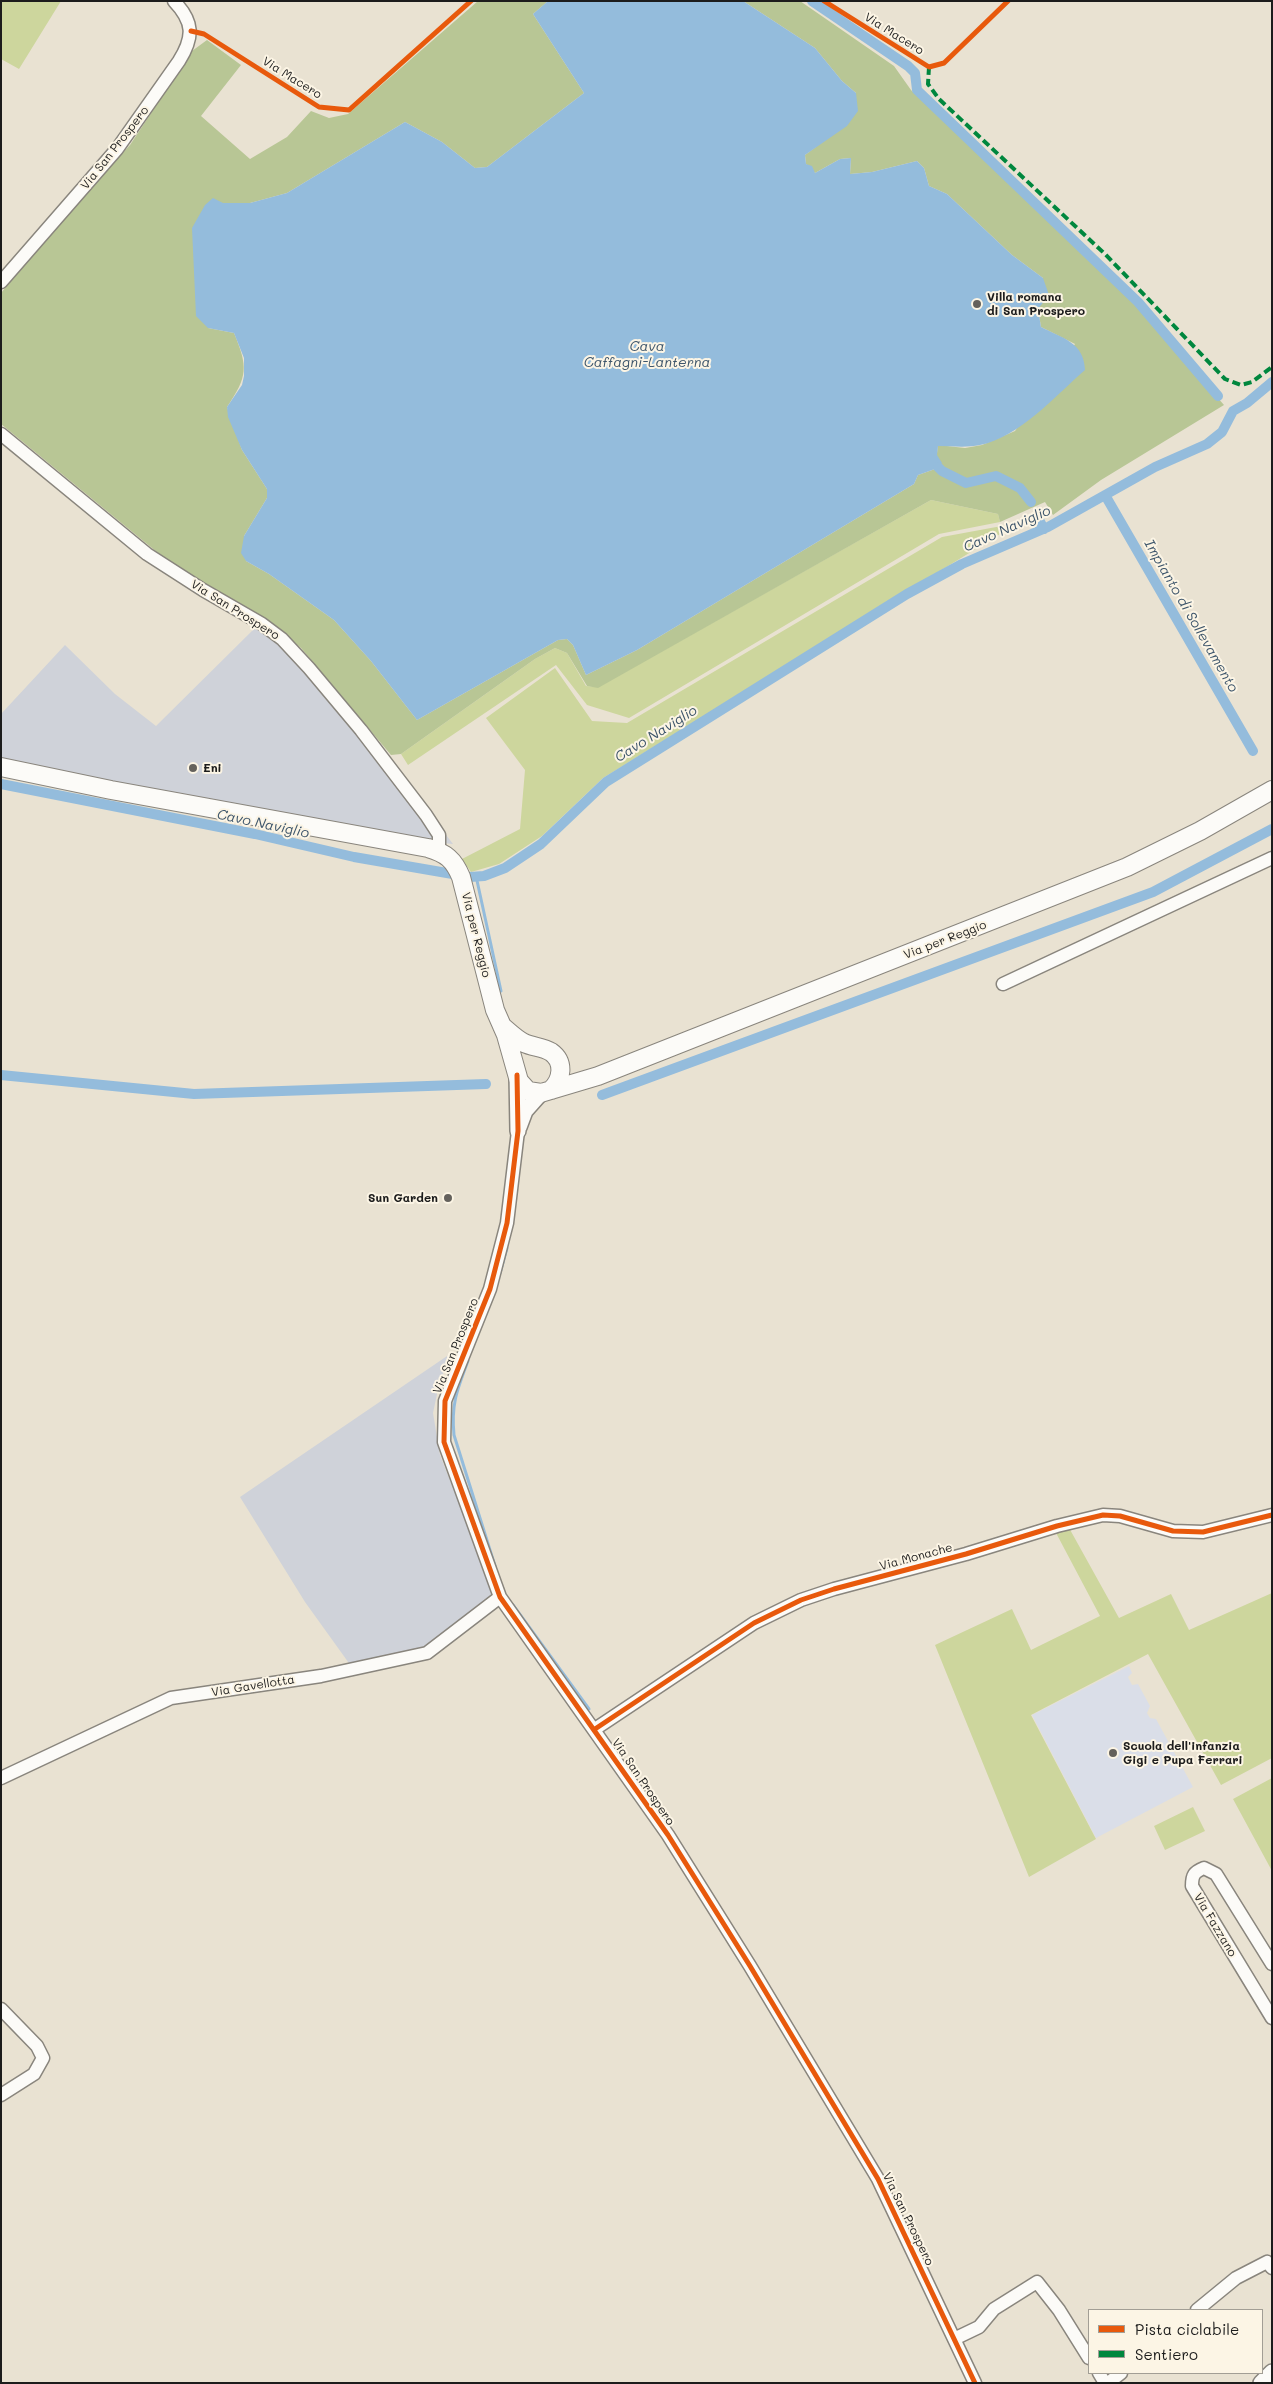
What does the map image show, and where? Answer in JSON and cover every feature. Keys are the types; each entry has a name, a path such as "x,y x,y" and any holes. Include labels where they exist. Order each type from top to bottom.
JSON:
{"main road":[{"path":"1,767 111,790 439,851"},
{"name":"Via per Reggio","path":"439,851 453,862 464,886 495,1010 502,1026 519,1082 528,1090 546,1091 589,1079 866,972 1127,867 1200,831 1272,790"},
{"name":"Via per Reggio","path":"502,1026 520,1040 550,1052 559,1061 577,1070 589,1073 608,1071"},
{"path":"516,1071 526,1052 538,1048"},
{"path":"546,1091 556,1085 561,1074 559,1061"}],"street":[{"name":"Via San Prospero","path":"1,282 117,149 180,61 190,41 191,31 185,17 174,1"},
{"name":"Via San Prospero","path":"1,434 153,558 262,624 282,639 361,730 426,815 439,834 439,851"},
{"path":"1003,984 1272,858"},
{"name":"Via San Prospero","path":"516,1071 518,1131 507,1223 490,1289 445,1401 444,1442 500,1597 595,1729 720,1916 818,2083 878,2179 975,2383"},
{"name":"Via San Prospero","path":"518,1131 526,1111 546,1091"},
{"name":"Via Monache","path":"595,1729 754,1623 782,1608 826,1592 1102,1515 1120,1516 1173,1531 1195,1532 1224,1528 1272,1515"},
{"name":"Via Gavellotta","path":"1,1778 171,1698 321,1676 427,1653 500,1597"},
{"name":"Via Fazzano","path":"1270,2011 1192,1886 1192,1877 1196,1871 1204,1868 1216,1874 1272,1964"},
{"path":"1,2009 37,2046 43,2058 38,2070 34,2074 1,2096"},
{"path":"1198,2309 1236,2278 1267,2262 1272,2268"},
{"path":"954,2339 979,2327 994,2309 1037,2282 1059,2310 1088,2356"},
{"path":"1260,2383 1272,2372"},
{"path":"1107,2383 1120,2374"}],"shaded area":[{"path":"256,627 279,643 402,777 453,844 423,841 239,809 1,759 1,714 65,645 115,694 156,726"},
{"path":"453,1352 440,1380 433,1413 440,1455 477,1549 504,1596 416,1656 351,1666 305,1602 240,1497"},
{"name":"Scuola dell'infanzia Gigi e Pupa Ferrari","path":"1129,1666 1132,1673 1128,1677 1132,1685 1138,1684 1150,1706 1147,1713 1150,1718 1156,1719 1193,1787 1096,1838 1032,1715"}],"green space":[{"path":"1,1 61,1 19,69 1,59"},
{"path":"478,1 548,1 533,14 584,93 487,167 475,168 442,142 405,122 287,193 250,203 223,203 208,328 234,333 239,345 244,371 239,387 227,407 242,450 267,489 267,498 244,536 246,561 269,574 334,620 371,661 417,720 558,640 567,639 573,645 586,675 637,650 914,484 918,475 935,469 938,445 965,448 982,445 1015,431 1075,344 1041,327 1038,309 1043,278 1012,255 947,194 929,186 924,168 917,161 872,172 850,174 851,158 840,159 815,173 806,164 805,155 817,146 856,93 842,81 815,48 743,1 800,1 894,66 911,90 1126,294 1224,405 1101,480 1053,515 1045,502 1000,522 998,514 931,500 598,688 587,686 567,653 555,648 535,659 401,754 391,755 301,648 269,622 169,562 1,424 1,293 83,195 130,145 192,51 207,40 241,65 201,116 250,159 287,137 311,111 329,118 348,114"},
{"path":"931,500 998,514 1000,522 939,534 629,718 587,705 556,665 408,765 401,754 535,659 555,648 567,653 586,686 598,687"},
{"path":"1018,523 603,778 542,836 499,864 471,872 462,859 520,829 525,770 486,718 555,668 592,721 627,723 942,537"},
{"path":"1068,1526 1119,1618 1171,1594 1189,1630 1272,1593 1272,1758 1221,1785 1148,1654 1031,1715 1096,1839 1029,1877 935,1645 1012,1609 1031,1650 1100,1616 1055,1531"},
{"path":"1272,1778 1272,1871 1233,1799"},
{"path":"1193,1807 1205,1831 1165,1850 1154,1826"}],"water":[{"name":"Cava Caffagni-Lanterna","path":"548,1 743,1 815,48 842,81 856,93 858,111 847,126 805,155 806,164 812,166 815,173 840,159 851,158 850,174 872,172 917,161 924,168 929,186 947,194 1012,255 1043,278 1049,295 1038,309 1041,327 1064,338 1076,347 1081,353 1085,370 1023,425 1009,434 995,441 980,445 964,447 938,446 937,455 942,463 935,469 918,475 914,484 637,650 586,675 573,645 567,639 558,640 417,720 371,661 334,620 269,574 246,561 241,553 244,536 267,498 267,489 242,450 228,417 227,407 242,385 244,376 244,358 234,333 208,328 196,316 192,228 205,205 213,198 223,203 250,203 287,193 405,122 442,142 475,168 487,167 584,93 533,14"}],"waterway":[{"path":"812,1 908,66 915,73 917,90 1138,302 1218,396"},
{"name":"Cavo Naviglio","path":"1,784 255,834 354,857 470,877 484,876 505,868 541,844 606,782 907,594 962,564 1048,527 1155,467 1207,444 1222,432 1233,411 1247,403 1272,382"},
{"path":"938,467 966,483 996,476 1020,488 1031,502"},
{"name":"Impianto di Sollevamento","path":"1105,495 1253,751"},
{"path":"1037,516 1044,529"},
{"path":"602,1095 1153,892 1272,829"},
{"path":"476,876 501,991"},
{"path":"1,1075 194,1094 486,1084"},
{"path":"500,1273 507,1248"},
{"path":"468,1361 454,1406 454,1435 495,1566"},
{"path":"513,1605 589,1709"}],"marked path":[{"path":"929,67 928,84 939,99 1105,254 1225,379 1241,385 1252,382 1272,367"}],"cycle path":[{"name":"Via Macero","path":"191,31 204,34 319,107 349,110 471,1"},
{"name":"Via Macero","path":"824,1 929,67 944,63 1008,1"},
{"path":"517,1075 518,1131 507,1223 490,1289 445,1401 444,1442 500,1597 668,1835 750,1966 878,2179 975,2383"},
{"path":"595,1729 754,1623 801,1600 834,1589 966,1554 1057,1526 1103,1515 1120,1516 1173,1531 1203,1532 1272,1515"}],"place":[{"name":"Villa romana di San Prospero","path":"977,304"},
{"name":"Eni","path":"193,768"},
{"name":"Sun Garden","path":"448,1198"},
{"name":"Scuola dell'infanzia Gigi e Pupa Ferrari","path":"1113,1753"}]}
